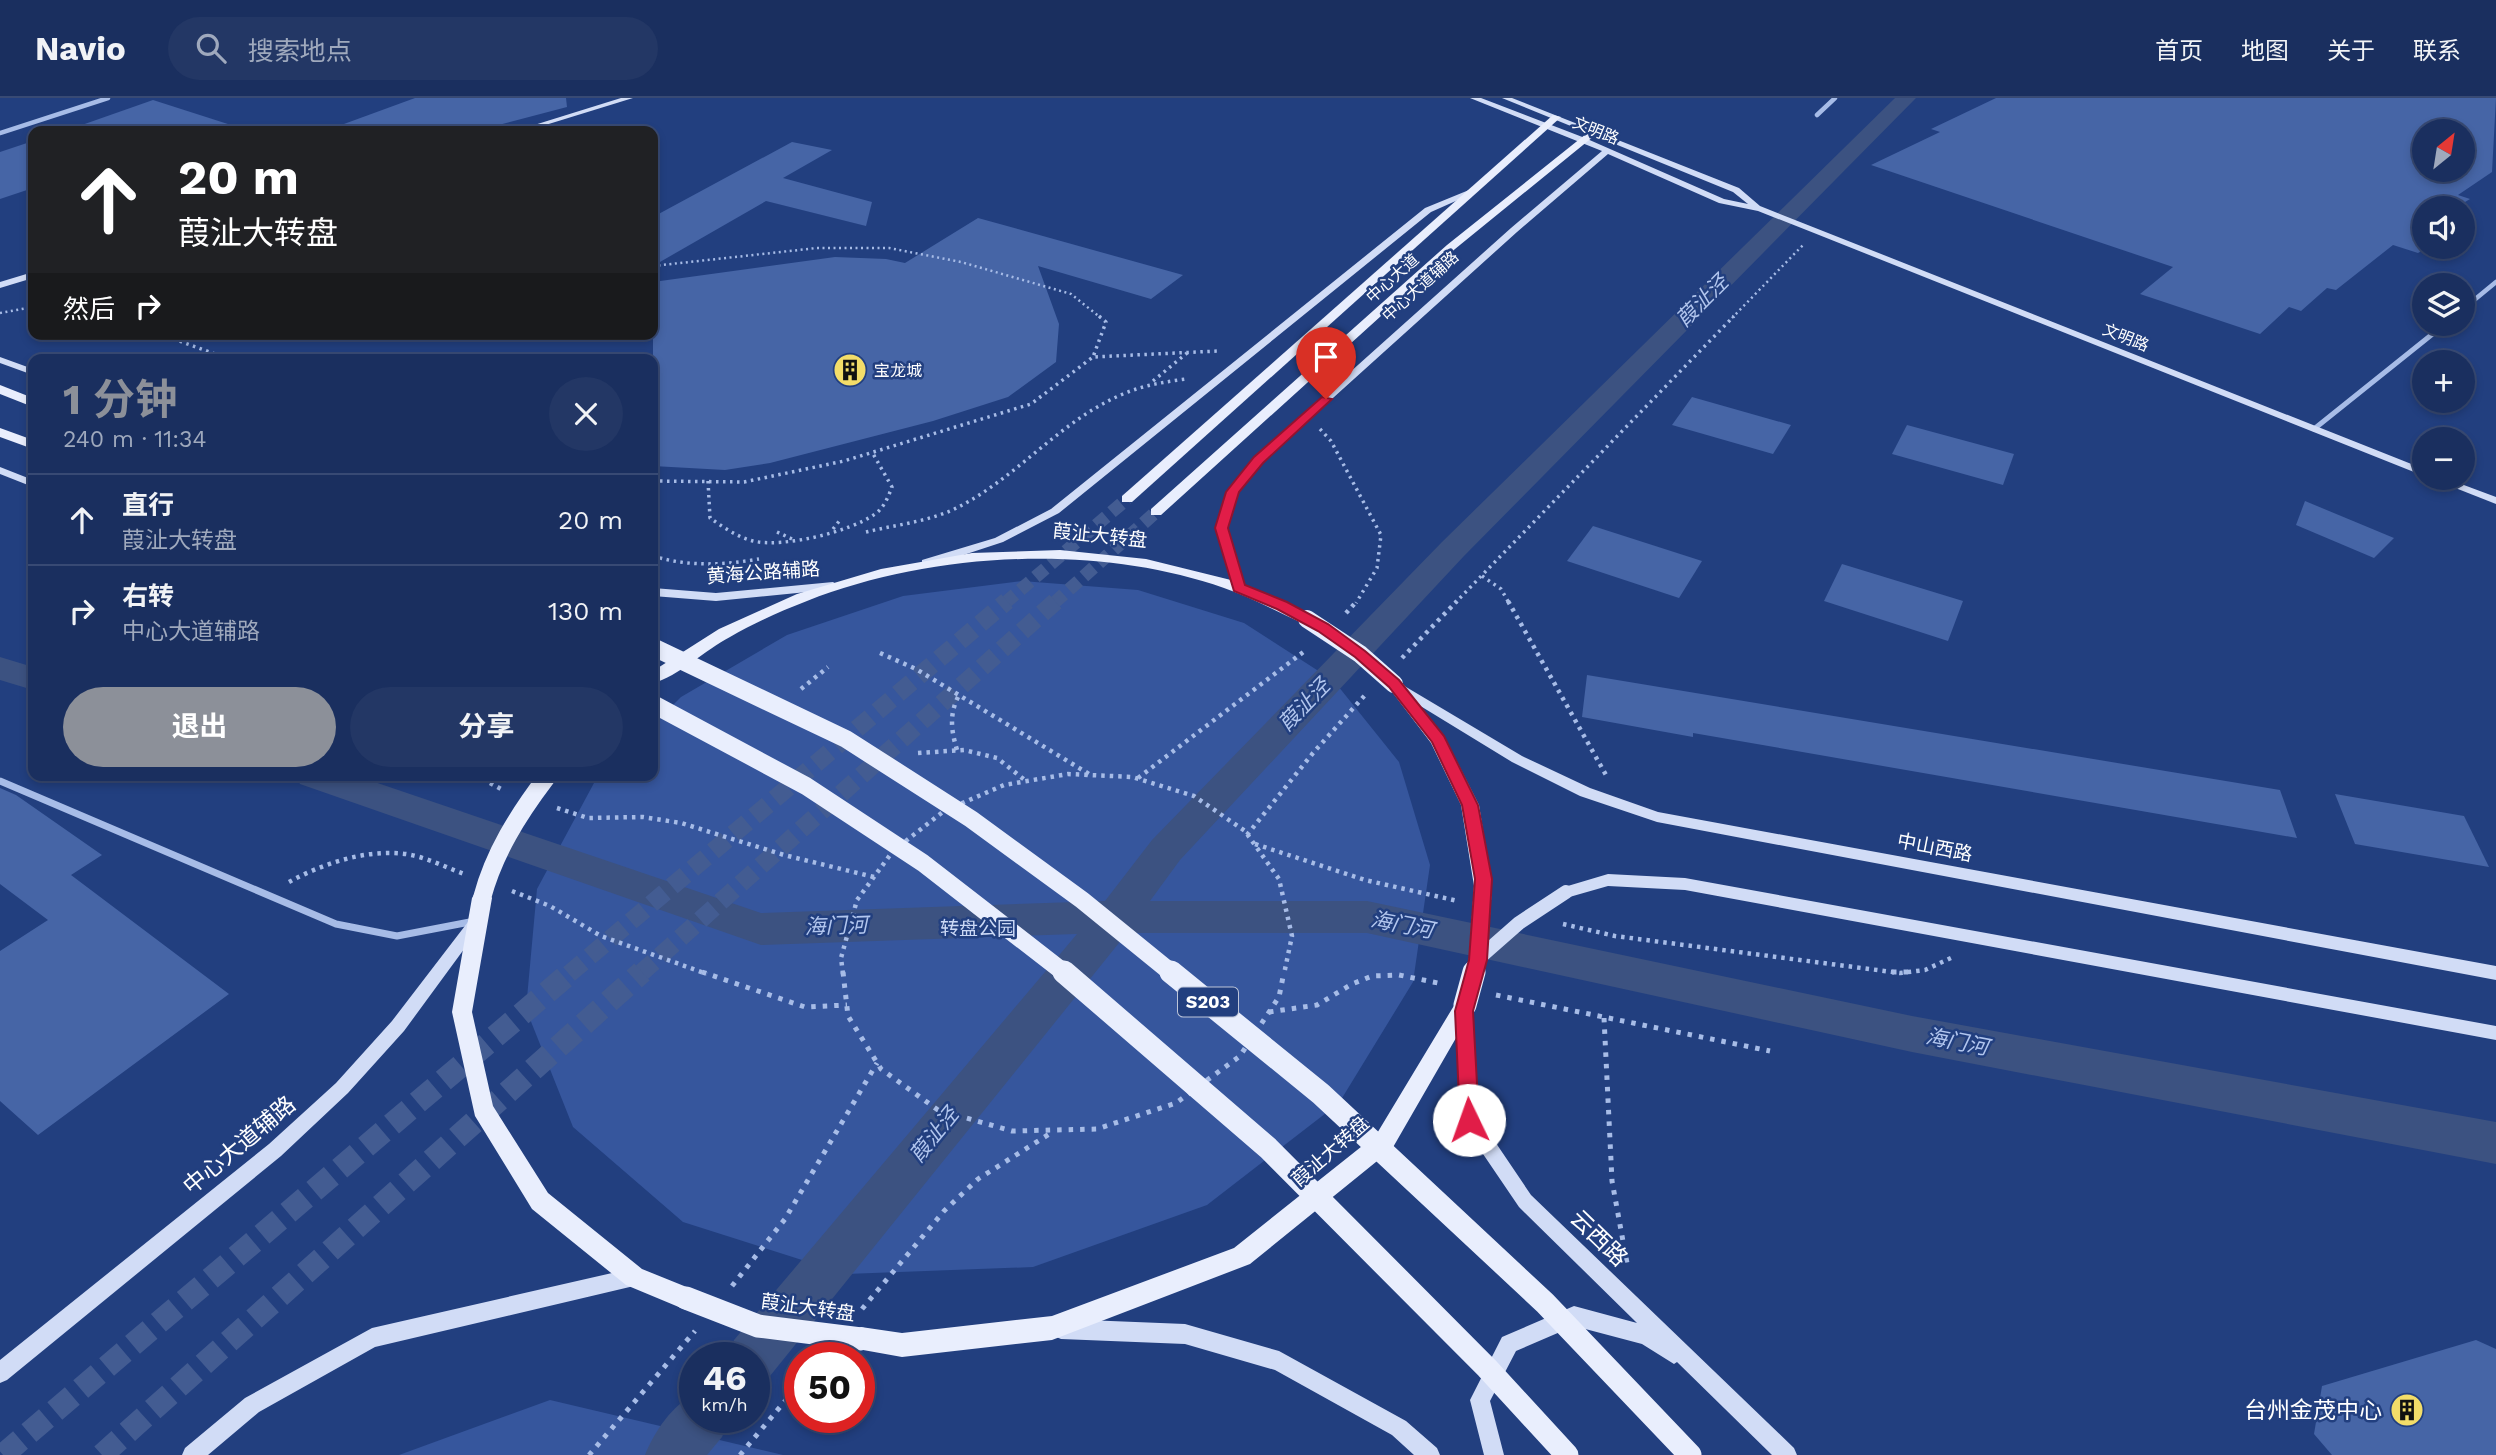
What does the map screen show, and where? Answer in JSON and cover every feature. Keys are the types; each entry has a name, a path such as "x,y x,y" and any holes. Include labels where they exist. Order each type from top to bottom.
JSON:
{"main road":[{"path":"536,126 629,98"},
{"name":"文明路","path":"1474,98 1582,140 1722,201 1760,209 1817,230 2412,468"},
{"name":"文明路","path":"1506,98 1736,190 1760,209"},
{"name":"中心大道","path":"1127,499 1556,117"},
{"path":"1594,132 1607,151"},
{"name":"中心大道","path":"1156,512 1451,247 1594,132"},
{"name":"中心大道辅路","path":"1239,587 1221,528 1232,492 1258,460 1514,230 1607,151"},
{"path":"924,564 999,540 1055,511 1428,210 1472,192"},
{"path":"0,285 28,277"},
{"path":"0,360 28,371"},
{"path":"0,389 28,400"},
{"path":"3,433 28,443"},
{"path":"0,470 28,482"},
{"path":"2467,490 2496,501"},
{"name":"葭沚大转盘","path":"543,781 505,838 487,876 487,888 477,921 462,1012 483,1109 540,1201 634,1277 758,1326 857,1329 902,1345 1052,1328 1242,1255 1384,1142 1464,1008 1478,960 1483,886 1470,805 1438,740 1394,684 1360,654 1307,619 1239,587 1126,561 1033,554 924,564 833,586 755,616 681,657 658,674"},
{"name":"黄海公路辅路","path":"658,592 716,597 833,586"},
{"name":"S203","path":"658,649 846,739 971,819 1082,900 1321,1094 1545,1303 1690,1455"},
{"name":"中山西路","path":"1394,684 1517,759 1585,792 1657,817 2496,973"},
{"path":"658,707 807,786 923,863 1040,951 1268,1147 1487,1368 1567,1455"},
{"path":"1478,960 1519,923 1566,892 1608,880 1685,884 2496,1033"},
{"name":"中心大道辅路","path":"0,1373 275,1150 342,1088 398,1026 477,921"},
{"name":"云西路","path":"1464,1008 1469,1120 1525,1201 1787,1455"},
{"path":"192,1455 252,1405 372,1338 634,1277"},
{"path":"1494,1455 1480,1400 1510,1343 1574,1317 1646,1335 1701,1372"},
{"path":"1052,1328 1185,1334 1279,1361 1399,1428 1430,1455"}],"street":[{"path":"0,133 108,98"},
{"path":"1817,115 1835,98"},
{"path":"2475,299 2496,282"},
{"path":"2314,429 2430,336"},
{"path":"0,781 336,925 397,936 477,921"}],"path":[{"path":"1398,662 1817,230"},
{"path":"658,266 817,247 889,248 961,262 1071,294 1106,323 1093,357 1031,404 844,461 744,482 658,481"},
{"path":"0,313 28,308"},
{"path":"177,340 215,354"},
{"path":"1093,357 1256,349"},
{"path":"1150,383 1188,353"},
{"path":"866,532 962,505 1121,392 1164,380 1222,377"},
{"path":"708,481 710,519 756,542 770,543 793,539 851,526 874,515 886,503 892,487 872,452"},
{"path":"832,530 840,520"},
{"path":"777,532 793,539"},
{"path":"658,557 692,565 723,566 759,559"},
{"path":"1482,576 1501,589 1622,805"},
{"path":"880,653 916,669 1089,775"},
{"path":"1247,835 1342,719 1370,690"},
{"path":"957,750 950,728 952,707 959,695"},
{"path":"488,781 517,795"},
{"path":"1157,785 1194,796 1235,825 1247,835 1271,867 1279,879 1292,936 1284,975"},
{"path":"552,807 588,818 643,817 681,823 784,855 874,877"},
{"path":"1254,844 1366,880 1471,904"},
{"path":"267,896 301,875 334,862 372,855 406,855 487,888 550,906 601,936 635,949 805,1007 847,1005"},
{"path":"866,889 857,900 841,958 848,1016 877,1063 905,1086 938,1110 1004,1130"},
{"path":"1550,921 1615,936 1900,973 1926,970 1947,962 1979,938"},
{"path":"1269,1012 1299,1010 1321,1003 1349,985 1371,976 1407,976 1446,984"},
{"path":"1485,993 1770,1051"},
{"path":"1604,1018 1612,1181 1634,1305"},
{"path":"724,1296 785,1219 877,1063"},
{"path":"857,1329 944,1211 978,1179 1055,1130"},
{"path":"589,1455 698,1328"},
{"path":"740,1455 784,1402"}],"green space":[{"name":"转盘公园","path":"1022,581 1138,590 1244,623 1334,681 1399,762 1430,865 1413,982 1339,1103 1207,1205 1033,1267 846,1274 683,1222 573,1127 526,1009 537,889 594,783 658,781 658,720 681,697 787,635 903,596"},
{"path":"550,1400 679,1430 679,1433 690,1433 783,1455 399,1455"}],"building":[{"path":"415,98 566,98 567,107 495,126 338,126"},
{"path":"1996,98 2496,98 2492,172 2458,195 2461,196 2412,196 2412,251 2393,245 2336,290 2327,288 2301,311 2289,307 2260,334 2140,294 2173,267 1871,165 1940,132 1931,129"},
{"path":"153,100 231,125 231,126 79,126"},
{"path":"792,142 832,150 783,178 872,202 866,226 766,201 658,263 658,214"},
{"path":"28,143 28,190 0,199 0,152"},
{"name":"宝龙城","path":"978,218 1183,275 1151,299 1038,266 1059,324 1056,362 1008,397 933,421 770,463 725,470 658,466 658,354 653,354 653,340 658,340 658,281 835,257 886,259 905,263"},
{"path":"1692,397 1791,425 1773,454 1672,425"},
{"path":"1907,425 2014,454 2003,485 1892,454"},
{"path":"2305,501 2394,538 2374,558 2296,525"},
{"path":"1593,526 1702,561 1679,598 1567,561"},
{"path":"1842,564 1963,601 1948,641 1824,601"},
{"path":"1587,675 2280,790 2297,838 1693,733 1693,737 1582,717"},
{"path":"0,788 16,795 102,855 71,875 229,994 38,1135 0,1101 0,951 48,920 0,884"},
{"path":"2335,794 2464,816 2489,867 2355,844"},
{"name":"台州金茂中心","path":"2476,1340 2496,1349 2496,1455 2332,1455 2314,1434 2322,1386"}],"waterway":[{"name":"葭沚泾","path":"1116,917 1166,850 1453,549 1906,98"},
{"name":"海门河","path":"0,668 28,677"},
{"name":"海门河","path":"330,781 761,929 1116,917"},
{"name":"葭沚泾","path":"765,1342 1116,917"},
{"name":"海门河","path":"1116,917 1367,917 1912,1034 2496,1143"},
{"name":"葭沚泾","path":"672,1455 690,1433"}],"tunnel":[{"path":"1005,603 1127,499"},
{"path":"1054,603 1156,512"},
{"path":"569,974 1007,601"},
{"path":"640,974 1056,601"},
{"path":"3,1455 571,972"},
{"path":"102,1455 642,972"}],"place":[{"name":"宝龙城","path":"850,370"},
{"name":"台州金茂中心","path":"2407,1410"}],"route":[{"path":"1326,399 1258,460 1232,492 1221,528 1239,587 1323,628 1360,654 1394,684 1438,740 1470,805 1484,879 1478,960 1464,1011 1469,1120"}]}
